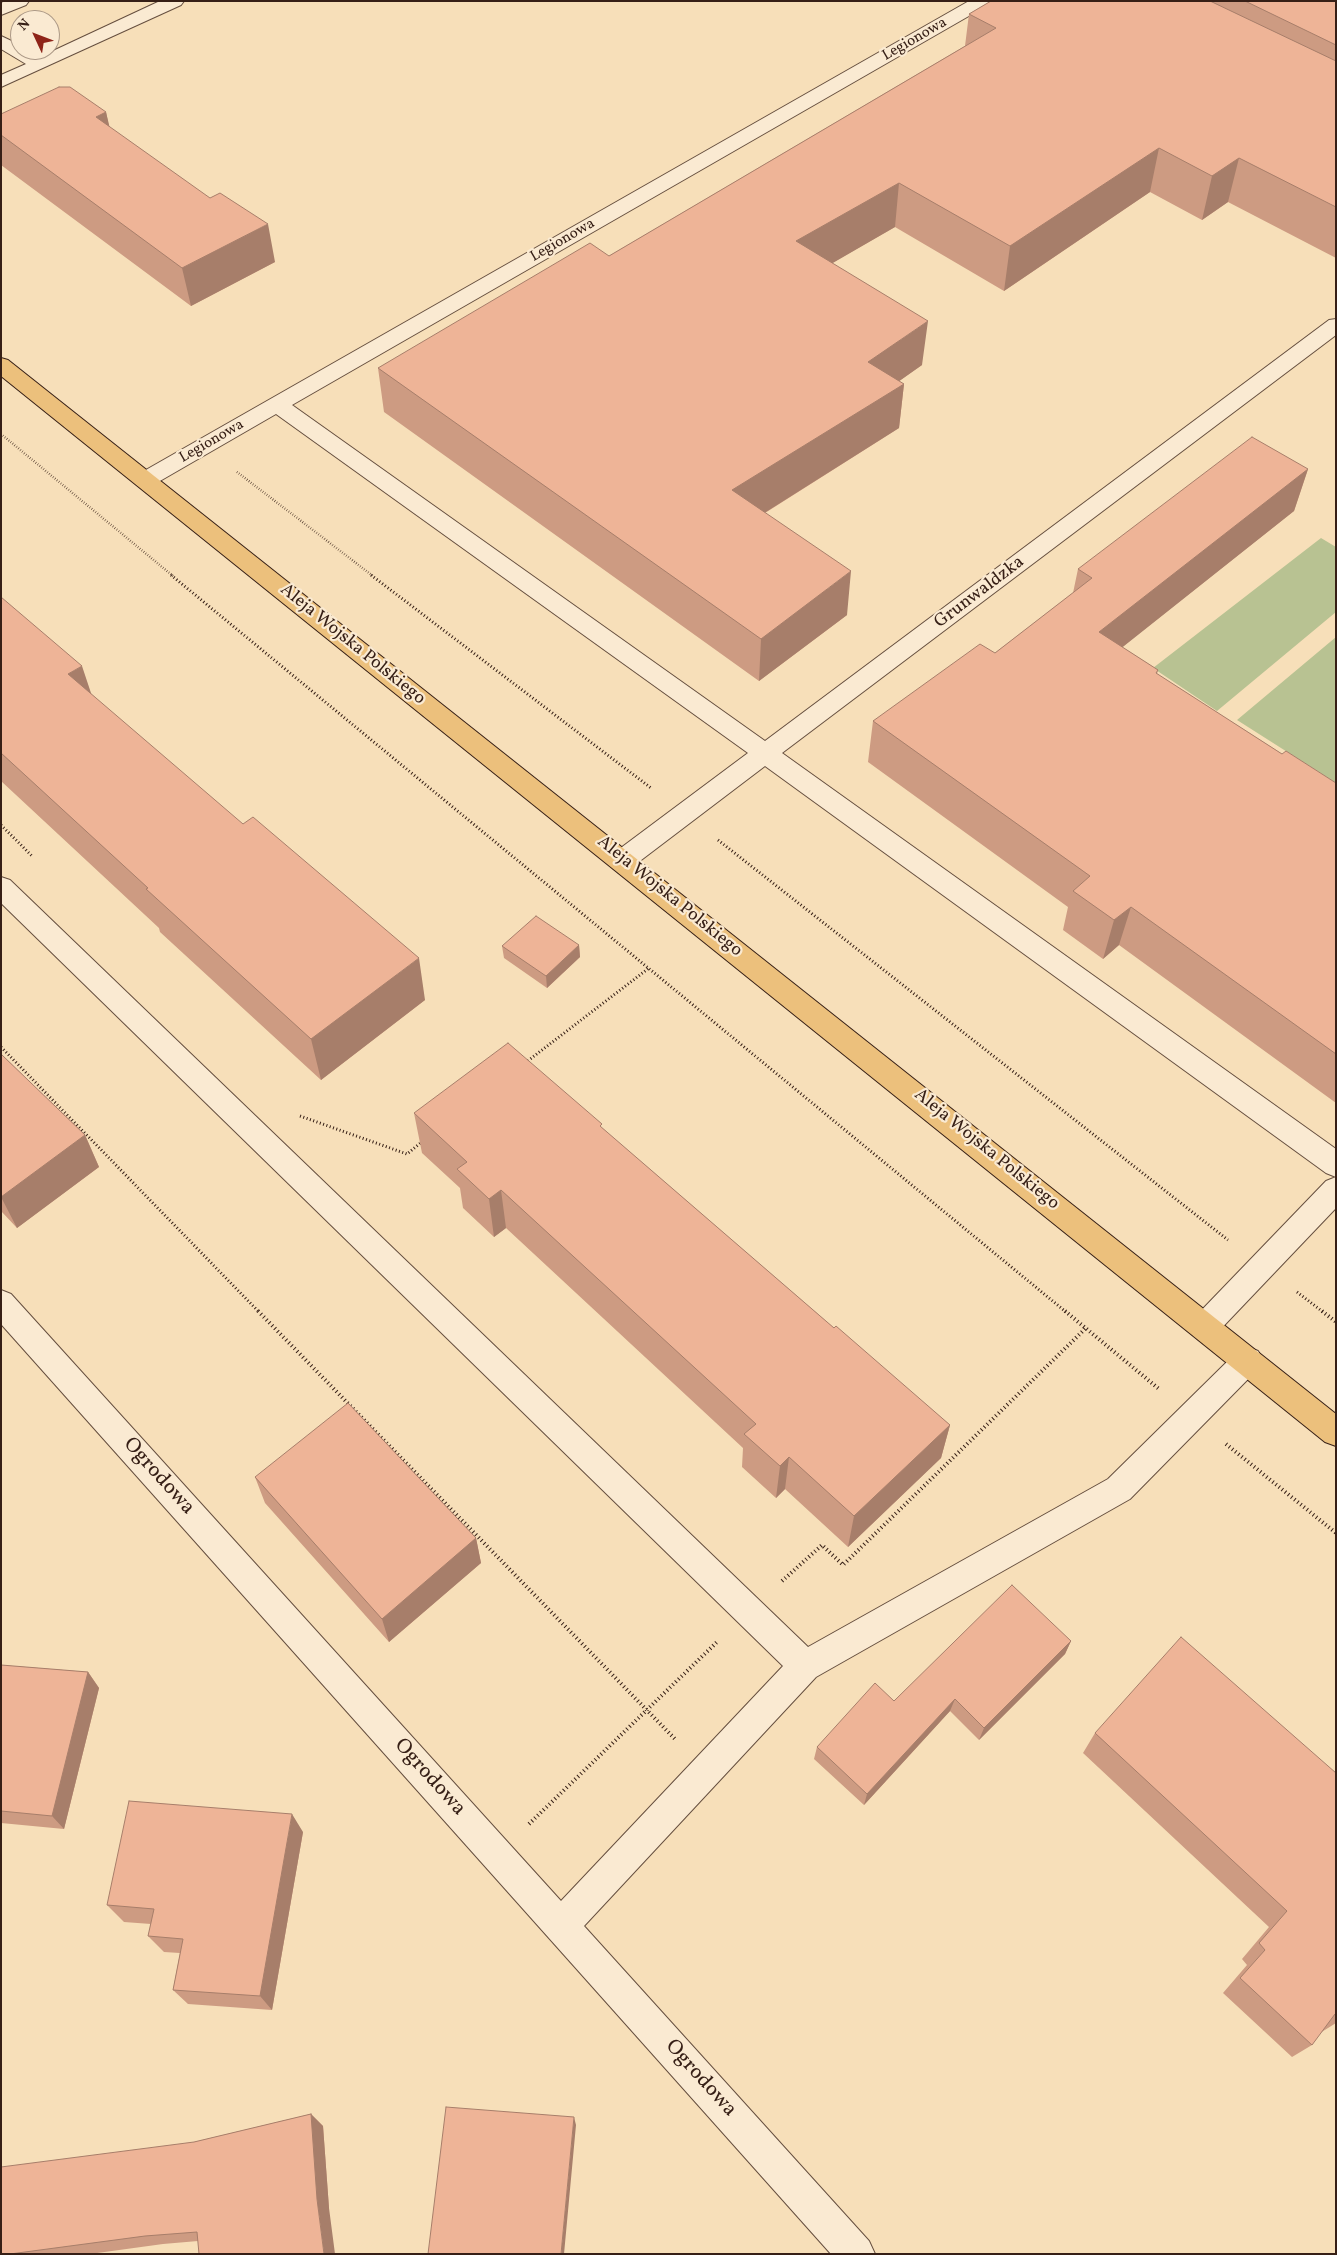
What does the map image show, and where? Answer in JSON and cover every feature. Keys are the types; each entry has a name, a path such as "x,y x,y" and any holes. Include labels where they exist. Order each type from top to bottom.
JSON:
{"main road":[{"name":"Aleja Wojska Polskiego","path":"1,365 623,860 1336,1432"}],"street":[{"path":"1,10 20,1"},
{"path":"1,82 175,1"},
{"name":"Legionowa","path":"145,480 982,1"},
{"path":"1,41 40,64"},
{"name":"Grunwaldzka","path":"623,860 1336,325"},
{"path":"277,405 766,754 1336,1165"},
{"path":"1,887 805,1666"},
{"path":"1206,1326 1263,1267 1332,1201"},
{"name":"Ogrodowa","path":"1,1303 856,2254"},
{"path":"562,1925 805,1666 1119,1489 1248,1360"}],"path":[{"path":"1,434 1336,1533"},
{"path":"205,447 685,814 1263,1267 1336,1322"},
{"path":"1,825 36,860"},
{"path":"524,1064 649,968"},
{"path":"1,1047 706,1772"},
{"path":"295,1114 407,1154 430,1136"}],"green space":[{"path":"1321,538 1336,547 1336,612 1217,711 1153,668"},
{"path":"1336,637 1336,783 1237,720"}],"building":[{"path":"991,1 1210,1 1336,61 1336,207 1239,158 1212,176 1159,148 1010,246 899,183 796,241 928,321 868,362 904,384 732,490 851,571 761,639 378,368 590,243 609,256 996,28 969,14"},
{"path":"1245,1 1336,1 1336,45"},
{"path":"59,87 70,87 106,112 96,117 210,198 220,193 268,224 182,268 1,135 1,114"},
{"path":"1252,437 1308,469 1099,632 1158,670 1156,673 1282,754 1286,751 1336,783 1336,1054 1131,907 1114,920 1073,891 1090,876 873,721 980,644 995,653 1092,578 1078,569"},
{"path":"1,597 82,666 68,674 243,824 253,817 419,958 311,1039 146,889 148,888 1,753"},
{"path":"536,916 579,945 546,976 502,946"},
{"path":"508,1043 602,1124 600,1126 834,1328 836,1326 950,1425 854,1516 789,1457 780,1466 744,1434 756,1424 501,1190 489,1199 457,1169 467,1162 414,1113"},
{"path":"1,1054 85,1135 1,1197"},
{"path":"348,1403 476,1538 382,1619 255,1477"},
{"path":"1012,1585 1071,1641 984,1728 955,1699 867,1794 817,1747 875,1683 894,1701"},
{"path":"1181,1637 1336,1773 1336,2015 1312,2045 1240,1978 1265,1950 1259,1943 1287,1911 1095,1733"},
{"path":"1,1665 88,1672 52,1816 1,1811"},
{"path":"129,1801 292,1814 260,1996 173,1990 183,1939 148,1936 154,1909 107,1905"},
{"path":"446,2107 574,2117 561,2254 428,2254"},
{"path":"311,2114 317,2199 324,2254 199,2254 197,2232 145,2236 1,2254 1,2167 194,2142"}]}
